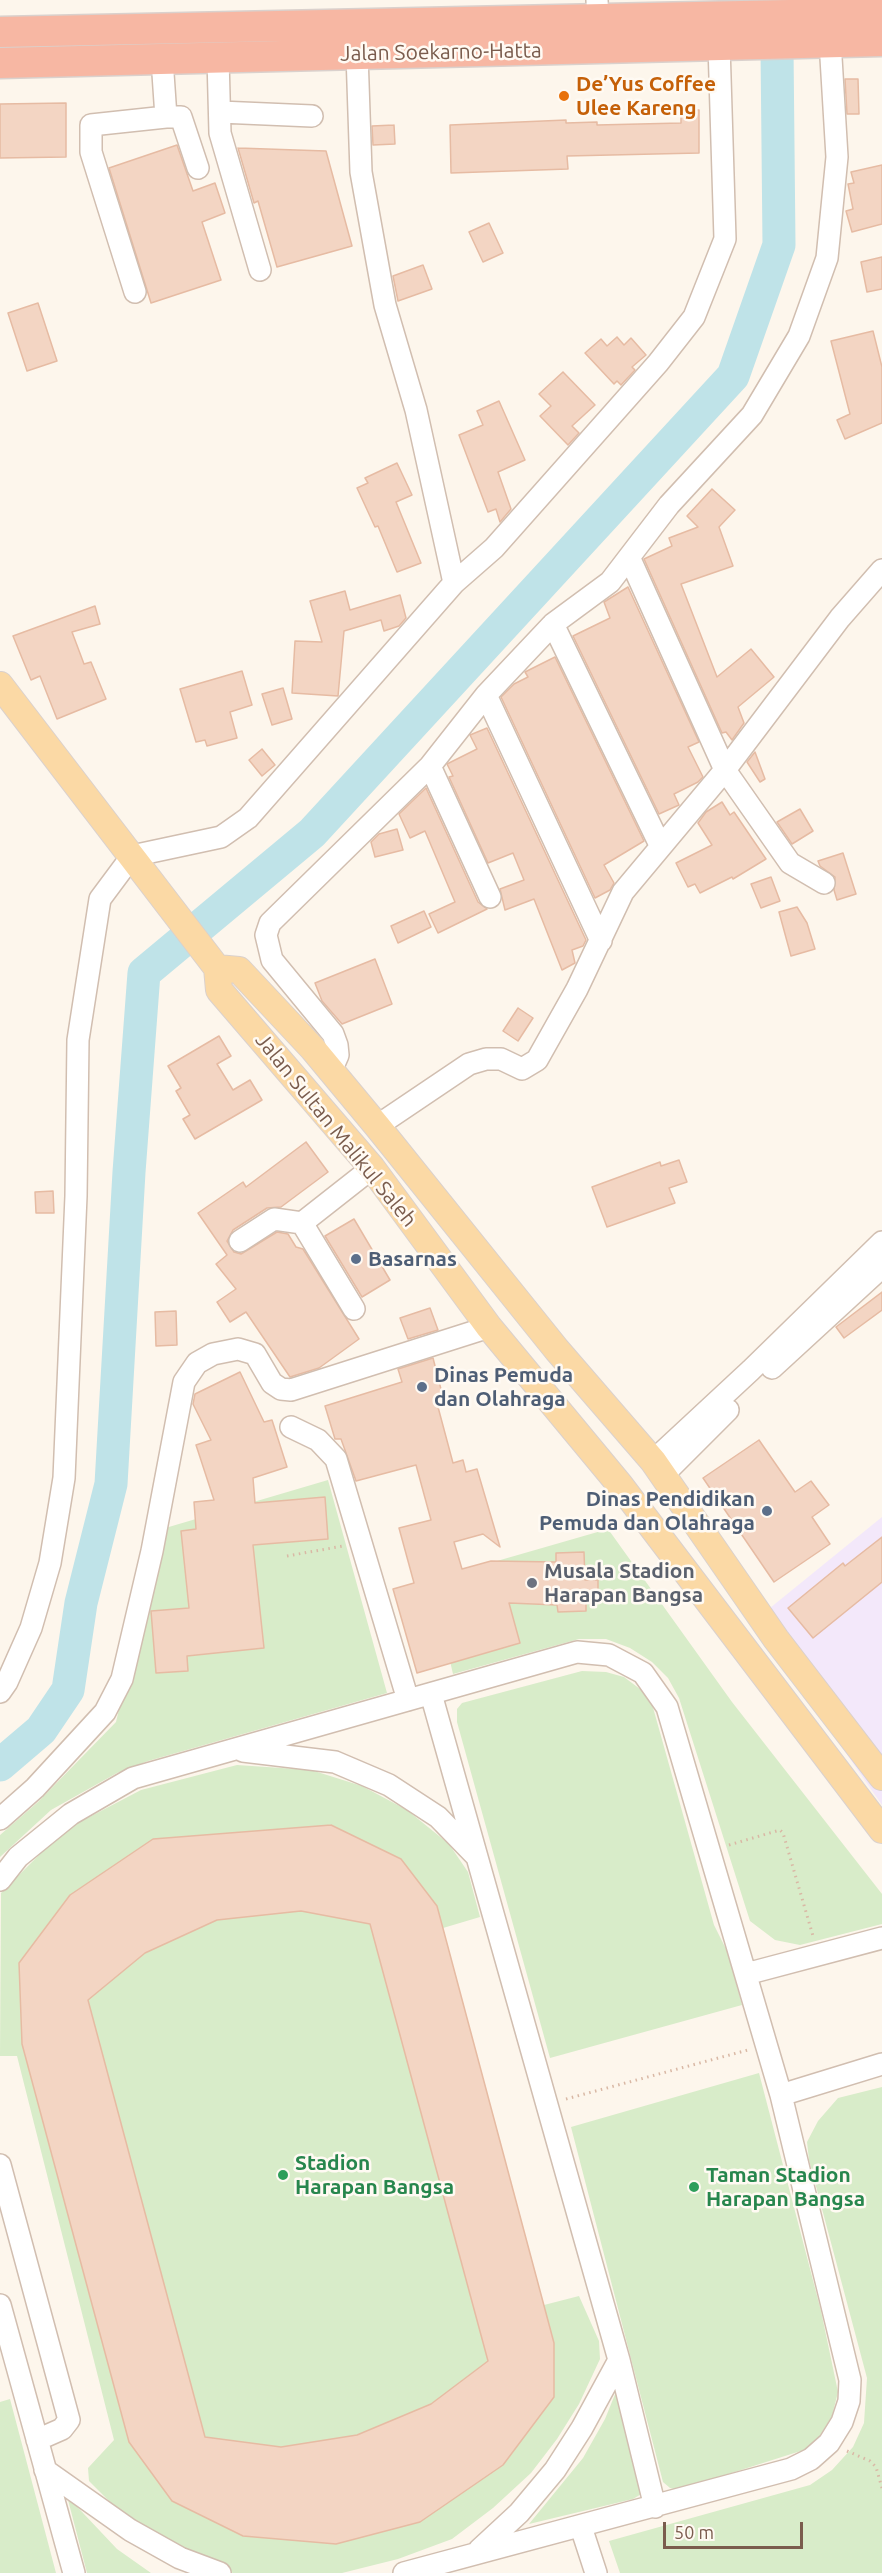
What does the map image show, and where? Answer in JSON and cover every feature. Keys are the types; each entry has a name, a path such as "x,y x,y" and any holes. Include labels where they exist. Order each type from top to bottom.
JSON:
{"highway":[{"name":"Jalan Soekarno-Hatta","path":"0,32 520,10 882,13"},
{"name":"Jalan Soekarno-Hatta","path":"0,63 882,41"}],"main road":[{"name":"Jalan Sultan Malikul Saleh","path":"0,685 213,963 219,990 372,1168 489,1327 620,1485 751,1662 882,1830"},
{"name":"Jalan Sultan Malikul Saleh","path":"213,963 239,970 332,1071 557,1350 658,1468 776,1640 882,1777"},
{"path":"528,1375 557,1350"},
{"path":"751,1662 776,1640"}],"street":[{"path":"332,1071 338,1055 333,1034 272,960 267,948 270,922 430,766 486,695 553,624 610,582 630,559 669,505 752,415 799,336 827,258 837,157 830,41"},
{"path":"0,1692 32,1628 50,1563 64,1479 76,1196 78,1041 100,898 132,856 221,837 248,818 454,583 494,548 658,363 694,317 725,238 719,45"},
{"path":"357,54 361,172 385,305 416,410 454,583"},
{"path":"218,58 220,133 260,270"},
{"path":"162,59 165,117"},
{"path":"220,112 312,116"},
{"path":"135,292 91,152 91,125 181,117 198,168"},
{"path":"630,559 725,770 790,863 824,883"},
{"path":"377,1126 469,1064 486,1059 501,1059 522,1069 537,1060 601,941 623,892 725,770 840,618 882,570"},
{"path":"553,624 660,845"},
{"path":"486,695 601,941"},
{"path":"430,766 490,897"},
{"path":"240,1241 274,1219 302,1222 372,1168"},
{"path":"302,1222 354,1309"},
{"path":"658,1468 752,1370 882,1242"},
{"path":"658,1468 882,1267"},
{"path":"0,1819 35,1788 105,1712 123,1679 152,1551 184,1382 196,1363 213,1354 238,1349 255,1354 272,1383 281,1389 291,1390 489,1327"},
{"path":"291,1427 318,1440 336,1459 363,1543 408,1700"},
{"path":"0,1880 18,1857 71,1814 133,1778 577,1652 609,1655 643,1673 667,1707 781,2095 850,2380 849,2401 842,2422 829,2443 811,2459 791,2469 404,2573"},
{"path":"431,1694 619,2360 655,2507"},
{"path":"233,1750 335,1762 389,1785 438,1817 476,1855"},
{"path":"746,1974 882,1938"},
{"path":"781,2095 882,2064"},
{"path":"0,2164 69,2420 62,2429 37,2440"},
{"path":"0,2305 74,2573"},
{"path":"476,2552 519,2513 555,2470 582,2428 619,2360"},
{"path":"45,2470 130,2530 180,2558 220,2573"},
{"path":"581,2527 595,2573"}],"path":[{"path":"287,1556 363,1543"},
{"path":"710,1851 780,1830 783,1833 819,1955"},
{"path":"545,2104 767,2045"},
{"path":"829,2443 870,2461 876,2467 882,2488"}],"shaded area":[{"path":"882,1517 882,1805 754,1621"}],"green space":[{"path":"328,1480 387,1693 148,1761 117,1773 51,1810 0,1857 0,1835 38,1802 116,1722 162,1529"},
{"path":"608,1529 732,1702 882,1894 882,1924 800,1945 775,1940 750,1921 679,1698 668,1678 652,1662 630,1648 606,1639 579,1639 453,1674 431,1580"},
{"path":"582,1671 606,1672 624,1677 644,1692 652,1704 714,1925 728,1953 742,2005 550,2058 457,1722 457,1709 462,1703"},
{"name":"Stadion Harapan Bangsa","path":"237,1765 311,1770 362,1786 407,1810 449,1844 468,1872 480,1917 443,1928 544,2305 579,2296 599,2341 600,2359 579,2404 557,2439 531,2473 493,2508 452,2539 398,2559 342,2573 233,2573 186,2556 118,2510 89,2481 88,2468 114,2440 17,2056 0,2056 1,1893 43,1851 76,1824 141,1790"},
{"path":"759,2073 821,2311 838,2392 832,2416 819,2437 807,2449 678,2490 670,2488 663,2482 571,2127"},
{"path":"882,2087 882,2573 620,2573 609,2541 810,2485 832,2470 853,2447 864,2423 867,2378 809,2160 807,2142 818,2121 838,2098"},
{"path":"618,2387 643,2493 633,2499 529,2524 583,2458 605,2419"},
{"path":"10,2399 56,2573 0,2573 0,2402"},
{"path":"67,2496 117,2549 151,2573 87,2573"}],"building":[{"path":"845,79 858,79 859,114 847,114"},
{"path":"66,103 66,157 0,158 0,104"},
{"path":"681,110 699,110 699,153 567,156 568,169 451,173 450,125 566,120 566,123 597,122 597,125 681,123"},
{"path":"394,125 395,144 373,145 372,126"},
{"path":"177,145 193,191 215,183 225,213 202,222 221,280 151,303 109,168"},
{"path":"238,148 326,151 352,246 277,267 258,201 254,203"},
{"path":"882,165 882,224 852,232 846,211 853,209 848,184 854,183 851,172"},
{"path":"489,223 503,253 483,262 469,232"},
{"path":"882,257 882,289 867,292 861,262"},
{"path":"423,265 432,289 398,301 393,276"},
{"path":"38,303 57,361 27,371 8,313"},
{"path":"873,331 882,367 882,423 845,439 837,420 850,414 831,341"},
{"path":"617,337 624,345 631,338 646,355 632,367 635,370 621,385 617,381 614,384 585,353 601,339 607,346"},
{"path":"563,372 595,405 572,426 579,433 568,445 540,416 551,406 539,394"},
{"path":"499,401 525,460 498,472 511,509 500,522 496,509 488,512 459,435 483,425 477,411"},
{"path":"397,463 412,495 396,502 421,563 397,572 378,526 375,527 357,488 368,483 365,478"},
{"path":"712,489 735,510 719,527 733,566 681,584 717,677 751,649 774,677 738,707 744,723 732,740 726,732 722,733 644,559 672,546 669,538 698,527 687,516"},
{"path":"628,587 699,742 688,747 703,777 674,794 679,805 659,814 573,636 610,618 604,602"},
{"path":"345,591 350,610 400,595 406,618 399,626 384,631 381,620 344,631 338,696 292,693 295,641 322,642 310,601"},
{"path":"95,606 100,624 72,632 84,664 91,662 106,699 57,719 40,676 31,680 13,636"},
{"path":"555,657 644,841 604,865 614,883 610,890 595,898 501,697 514,684 528,677 525,672"},
{"path":"242,671 252,705 230,712 237,738 207,746 205,740 196,742 180,689"},
{"path":"283,688 292,719 272,725 262,694"},
{"path":"487,728 586,940 583,946 572,950 575,963 562,970 534,899 505,910 500,889 524,880 513,853 488,863 449,777 453,776 447,764 477,749 470,735"},
{"path":"262,749 275,765 262,776 249,760"},
{"path":"755,752 765,779 760,782 747,762"},
{"path":"426,788 478,902 487,909 438,933 429,914 455,902 425,831 410,838 399,814"},
{"path":"722,802 730,815 734,812 766,859 733,879 732,877 700,893 695,884 688,887 676,863 712,845 698,823 706,812"},
{"path":"800,809 813,831 792,844 777,822"},
{"path":"397,829 403,850 375,857 371,842 379,834"},
{"path":"843,853 856,894 837,900 834,890 835,877 820,866 818,861"},
{"path":"771,877 780,901 761,908 751,884"},
{"path":"797,907 807,923 815,949 791,956 779,912"},
{"path":"424,911 431,927 398,943 391,926"},
{"path":"375,959 392,1004 342,1024 322,1001 315,983"},
{"path":"518,1008 533,1018 518,1041 503,1031"},
{"path":"219,1036 231,1056 217,1064 233,1090 250,1080 262,1100 195,1139 183,1119 190,1115 176,1091 181,1088 168,1066"},
{"path":"306,1142 328,1172 281,1207 267,1208 233,1230 227,1241 234,1252 241,1254 277,1232 288,1234 296,1247 303,1249 359,1339 319,1368 290,1377 246,1312 230,1322 217,1302 236,1289 216,1264 227,1255 198,1213 243,1182 246,1187"},
{"path":"679,1160 687,1182 669,1188 675,1203 607,1227 592,1187 660,1162 661,1166"},
{"path":"53,1191 54,1213 36,1213 35,1192"},
{"name":"Basarnas","path":"354,1219 390,1280 362,1297 325,1236"},
{"path":"882,1292 882,1310 844,1338 836,1327"},
{"path":"430,1308 438,1330 408,1339 400,1318"},
{"path":"176,1311 177,1345 156,1346 155,1312"},
{"path":"433,1358 445,1405 438,1407 453,1463 463,1460 466,1472 477,1469 500,1547 483,1534 454,1542 462,1569 491,1561 556,1562 556,1553 584,1552 585,1580 598,1580 598,1599 586,1599 586,1611 558,1612 557,1605 509,1603 520,1643 417,1673 393,1589 414,1583 399,1528 431,1520 416,1465 356,1481 341,1439 335,1439 325,1406 402,1382 398,1369"},
{"path":"240,1372 264,1422 272,1420 287,1467 253,1478 255,1503 325,1497 328,1539 253,1545 264,1648 187,1656 188,1671 156,1673 151,1611 189,1608 181,1531 196,1529 194,1502 214,1500 196,1445 211,1440 193,1404 195,1394"},
{"name":"Dinas Pendidikan Pemuda dan Olahraga","path":"759,1440 795,1492 811,1481 829,1505 812,1517 830,1544 774,1582 703,1478"},
{"path":"882,1537 882,1582 813,1638 788,1608 843,1563 845,1566"},
{"path":"331,1825 401,1859 437,1906 554,2343 554,2397 503,2465 420,2522 336,2544 243,2536 172,2501 129,2442 22,2044 19,1963 70,1895 153,1839","holes":["301,1911 370,1924 488,2361 431,2404 357,2435 281,2447 205,2437 88,2000 145,1953 217,1920"]}],"waterway":[{"path":"0,1765 41,1730 68,1690 81,1603 111,1484 129,1172 144,973 312,833 733,376 779,245 777,48"}],"place":[{"name":"De’Yus Coffee Ulee Kareng","path":"564,96"},
{"name":"Basarnas","path":"356,1259"},
{"name":"Dinas Pemuda dan Olahraga","path":"422,1387"},
{"name":"Dinas Pendidikan Pemuda dan Olahraga","path":"767,1511"},
{"name":"Musala Stadion Harapan Bangsa","path":"532,1583"},
{"name":"Stadion Harapan Bangsa","path":"283,2175"},
{"name":"Taman Stadion Harapan Bangsa","path":"694,2187"}]}
